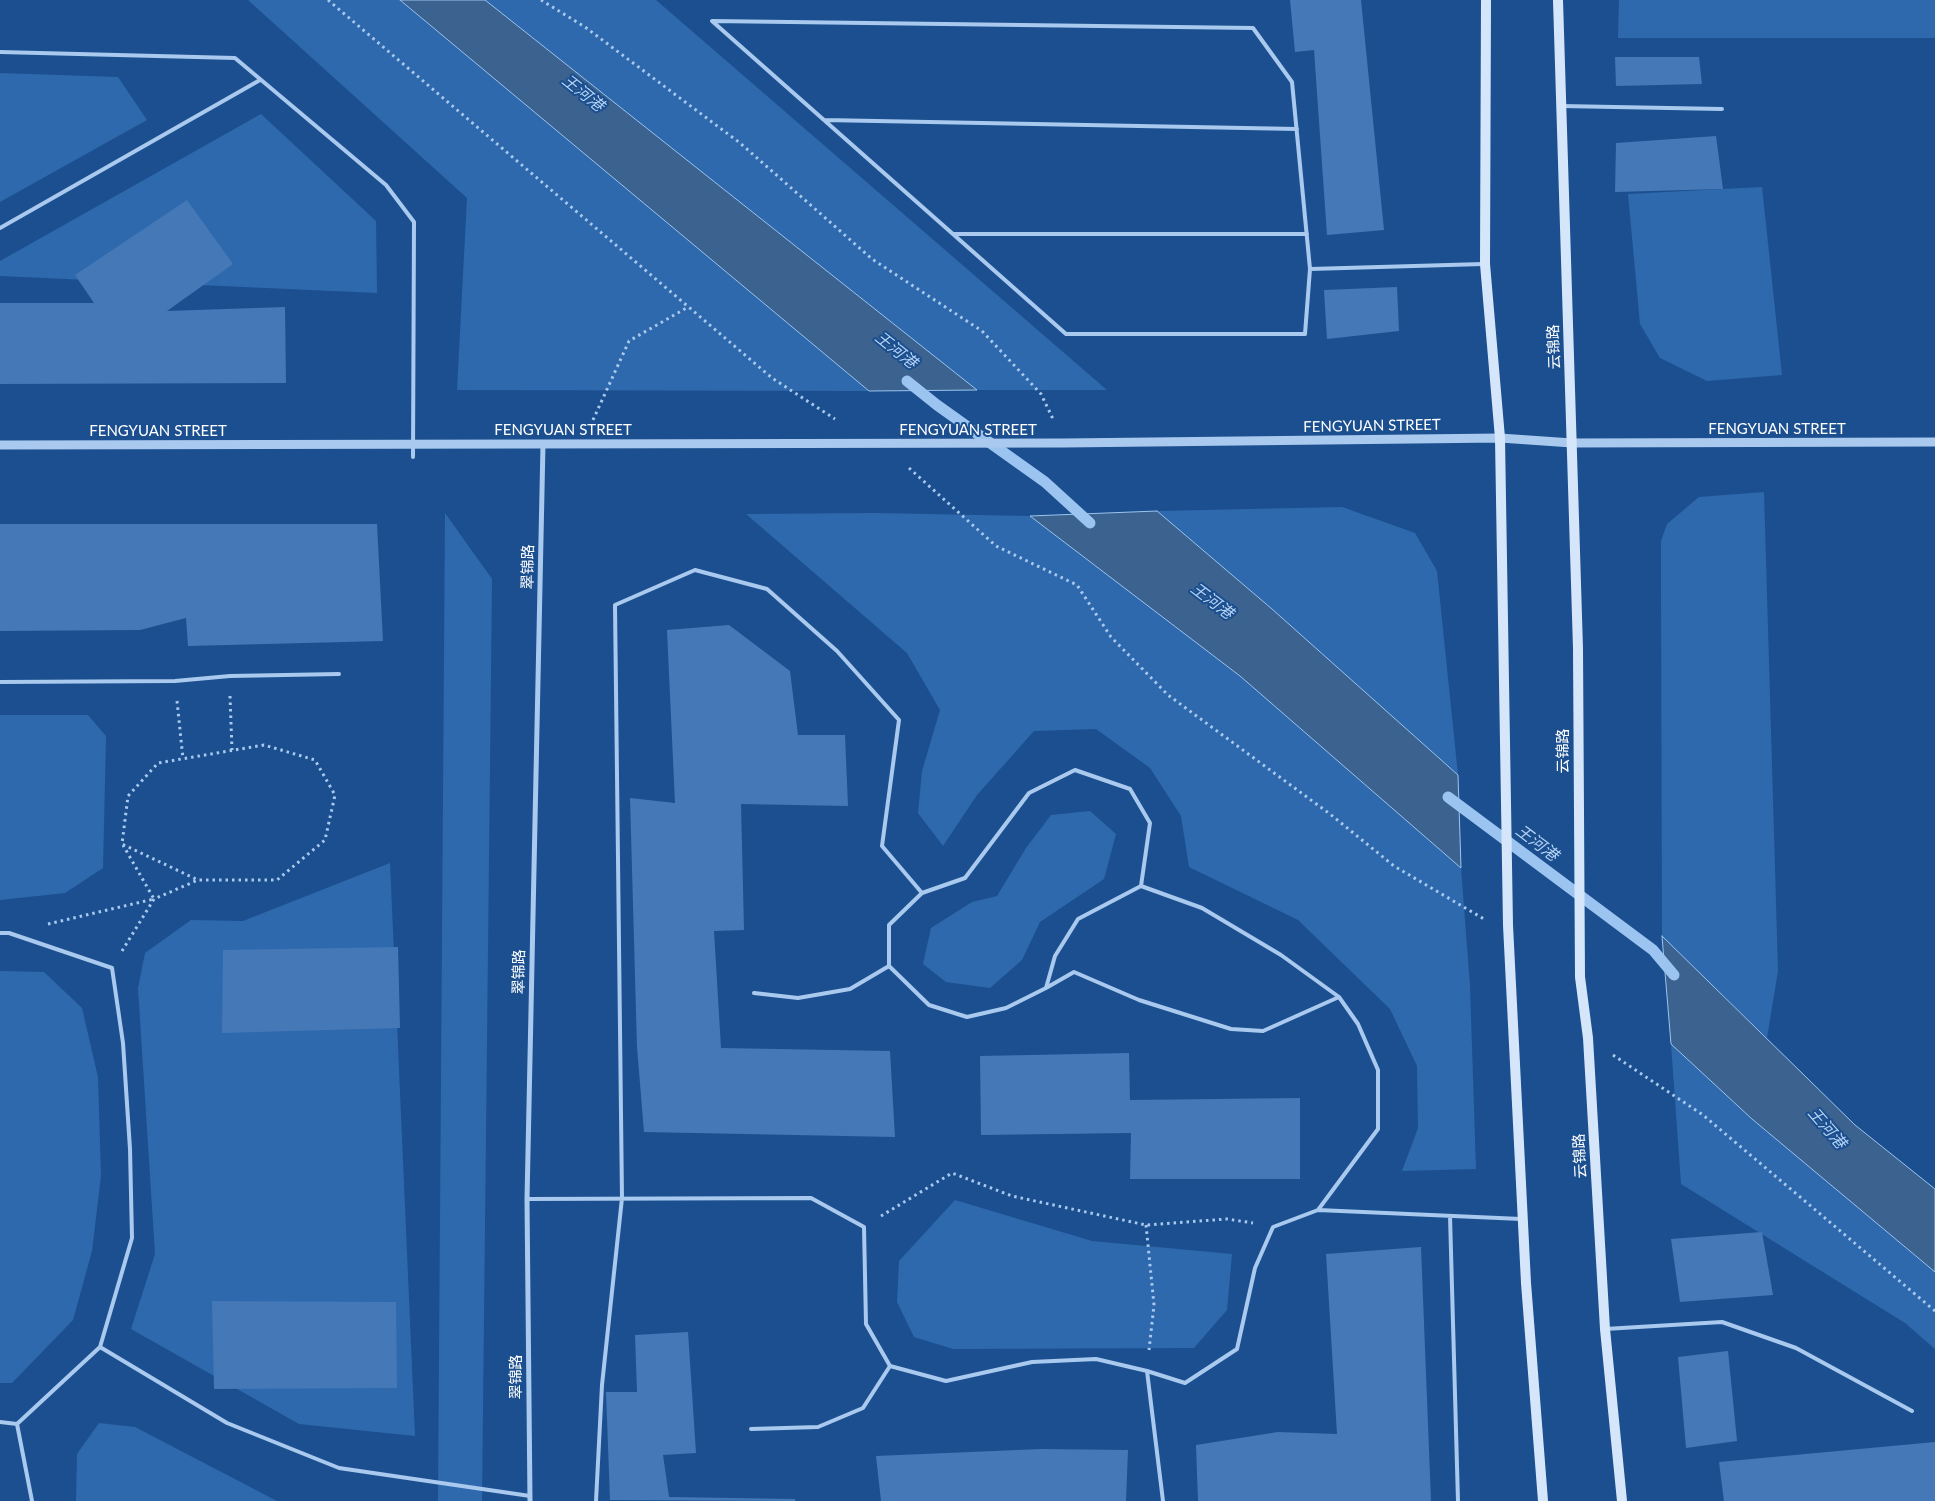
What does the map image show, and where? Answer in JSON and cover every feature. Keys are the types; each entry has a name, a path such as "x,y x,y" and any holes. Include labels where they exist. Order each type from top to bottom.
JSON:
{"main road":[{"path":"1486,0 1485,264 1500,438 1508,929 1523,1219 1543,1501"},
{"name":"云锦路","path":"1558,0 1578,648 1580,977 1588,1038 1605,1329 1622,1501"}],"street":[{"name":"FENGYUAN STREET","path":"0,445 875,444 1500,438 1572,443 1935,442"},
{"name":"翠锦路","path":"530,1498 527,1198 543,444"}],"lane":[{"path":"712,21 1253,28 1292,82 1297,129 1310,270 1305,334 1066,334 712,21"},
{"path":"0,52 235,58 386,185 414,222 413,457"},
{"path":"0,228 260,80"},
{"path":"1561,106 1722,109"},
{"path":"823,120 1297,129"},
{"path":"953,234 1307,234"},
{"path":"1310,270 1485,264"},
{"path":"596,1501 602,1385 622,1198 615,605 695,570 767,589 837,651 899,720 882,846 922,893"},
{"path":"0,682 175,681 230,676 339,674"},
{"path":"1141,886 1150,823 1130,789 1075,770 1029,793 965,878 922,893 889,925 889,966 928,1005 967,1017 1006,1008 1074,972 1139,1000 1231,1029 1263,1030 1340,997"},
{"path":"1046,988 1055,956 1078,919 1141,886 1202,908 1281,955 1340,997 1358,1024 1378,1070 1378,1129 1318,1210"},
{"path":"0,933 9,933 112,968 123,1053 130,1150 132,1238 100,1347 17,1424 0,1422"},
{"path":"754,993 798,998 850,988 889,966"},
{"path":"527,1198 811,1198 864,1226 867,1266 866,1324 890,1366 946,1381 1032,1362 1096,1360 1147,1371 1185,1383 1237,1350 1255,1268 1273,1226 1318,1210 1523,1219"},
{"path":"1450,1216 1458,1501"},
{"path":"1605,1329 1722,1322 1796,1348 1912,1411"},
{"path":"100,1347 227,1423 339,1468 530,1498"},
{"path":"751,1429 818,1427 863,1408 890,1366"},
{"path":"1147,1371 1163,1501"},
{"path":"17,1424 32,1501"}],"path":[{"path":"328,0 772,378 875,444"},
{"path":"541,0 585,27 740,144 872,259 982,331 1041,394 1064,443"},
{"path":"583,444 630,341 688,307"},
{"path":"908,467 996,546 1077,585 1111,637 1168,696 1330,814 1394,866 1508,929"},
{"path":"230,676 232,750"},
{"path":"175,681 183,759"},
{"path":"9,933 154,899 198,880 277,880 325,840 335,795 315,760 264,745 158,763 128,796 122,844 154,899"},
{"path":"122,844 198,880"},
{"path":"112,968 154,899"},
{"path":"1588,1038 1703,1115 1935,1311"},
{"path":"864,1226 952,1173 1012,1196 1146,1225 1227,1219 1273,1226"},
{"path":"1146,1225 1154,1305 1147,1371"}],"shaded area":[{"path":"248,0 400,0 869,391 457,390 467,198"},
{"path":"485,0 656,0 1107,390 977,390"},
{"path":"1619,0 1935,0 1935,38 1618,38"},
{"path":"0,73 118,77 147,120 0,202"},
{"path":"261,114 376,221 377,293 0,276 0,261"},
{"path":"1762,187 1782,375 1707,381 1660,358 1640,324 1628,194"},
{"path":"1764,492 1778,971 1767,1038 1662,936 1661,541 1667,524 1699,497"},
{"path":"1342,507 1415,533 1437,571 1458,775 1272,609 1157,511"},
{"path":"445,513 492,579 482,1501 438,1501"},
{"path":"875,513 1030,516 1240,676 1461,868 1470,986 1476,1169 1402,1171 1418,1128 1417,1066 1390,1009 1298,920 1189,867 1181,816 1150,768 1096,729 1034,731 977,795 943,846 918,813 922,771 940,710 907,653 746,514"},
{"path":"0,715 88,715 106,736 103,868 65,893 0,900"},
{"path":"1090,811 1116,834 1104,879 1040,922 1022,960 990,988 946,982 923,964 931,928 972,902 997,896 1026,848 1051,815"},
{"path":"390,863 415,1436 299,1424 131,1329 155,1254 138,988 145,953 191,920 243,921"},
{"path":"0,971 44,972 82,1008 98,1077 101,1176 92,1251 73,1320 12,1383 0,1383"},
{"path":"1671,1044 1752,1119 1935,1272 1935,1349 1905,1323 1681,1184"},
{"path":"955,1200 1092,1241 1232,1254 1227,1310 1194,1348 953,1349 914,1337 897,1302 899,1261"},
{"path":"99,1423 135,1427 277,1501 76,1501 77,1454"}],"water":[{"path":"400,0 485,0 977,390 869,391"},
{"path":"1157,511 1272,609 1458,775 1461,868 1240,676 1030,516"},
{"path":"1662,936 1855,1125 1935,1189 1935,1272 1752,1119 1671,1044"}],"building":[{"path":"1290,0 1361,0 1384,230 1327,235 1314,50 1295,52"},
{"path":"1615,57 1699,57 1702,84 1616,86"},
{"path":"1716,136 1723,189 1615,192 1616,143"},
{"path":"187,200 233,264 167,311 285,307 286,383 0,384 0,303 94,303 75,275"},
{"path":"1397,287 1399,331 1327,339 1324,290"},
{"path":"0,524 377,524 383,641 188,646 186,618 140,630 0,631"},
{"path":"729,625 790,671 798,735 845,735 848,806 741,804 744,930 714,931 721,1048 890,1051 895,1137 644,1132 637,1047 630,798 675,803 667,630"},
{"path":"398,947 400,1028 222,1033 223,950"},
{"path":"1129,1053 1130,1100 1300,1098 1300,1179 1130,1179 1131,1133 981,1135 980,1056"},
{"path":"1762,1232 1773,1295 1680,1302 1671,1239"},
{"path":"1421,1247 1431,1501 1198,1501 1196,1445 1278,1432 1337,1434 1326,1254"},
{"path":"212,1301 396,1302 397,1388 214,1389"},
{"path":"688,1332 696,1453 663,1455 669,1497 795,1499 795,1501 610,1500 606,1392 637,1392 635,1335"},
{"path":"1728,1351 1737,1441 1686,1448 1678,1357"},
{"path":"1935,1442 1935,1501 1724,1501 1719,1462"},
{"path":"1041,1449 1128,1450 1126,1501 881,1501 876,1456"}],"waterway":[{"name":"王河港","path":"907,381 937,405 1045,482 1090,523"},
{"name":"王河港","path":"1448,797 1653,950 1674,975"}]}
